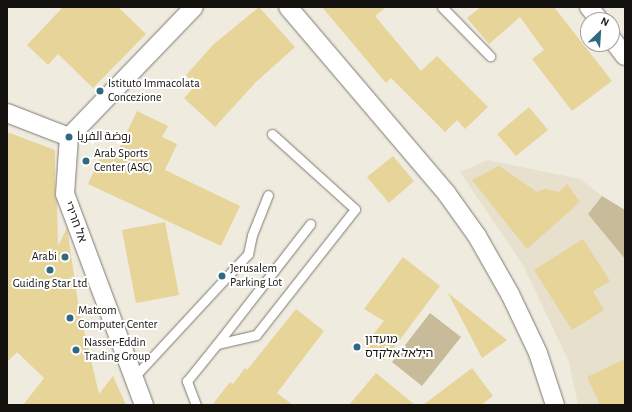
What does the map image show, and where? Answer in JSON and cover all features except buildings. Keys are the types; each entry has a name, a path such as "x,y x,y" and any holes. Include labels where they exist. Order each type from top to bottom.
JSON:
{"street":[{"path":"7,113 69,137 194,7"},
{"path":"288,7 447,194 477,236 510,294 538,353 555,405"},
{"name":"אל חרירי","path":"69,137 65,194 144,405"}],"lane":[{"path":"442,7 490,56"},
{"path":"217,344 256,335 355,209 272,134"},
{"path":"134,377 248,254 252,235 268,195"},
{"path":"196,405 188,381 310,224"}],"shaded area":[{"path":"488,160 580,179 602,196 588,214 625,259 625,405 578,405 569,362 523,265 460,172"},
{"path":"602,196 625,210 625,259 588,214"},
{"path":"430,313 461,337 422,386 392,362"}],"place":[{"name":"Istituto Immacolata Concezione","path":"100,91"},
{"name":"روضة الفريا","path":"69,137"},
{"name":"Arab Sports Center (ASC)","path":"86,161"},
{"name":"Arabi","path":"65,257"},
{"name":"Guiding Star Ltd","path":"50,270"},
{"name":"Jerusalem Parking Lot","path":"222,276"},
{"name":"Matcom Computer Center","path":"70,318"},
{"name":"מועדון הילאל אלקדס","path":"357,347"},
{"name":"Nasser-Eddin Trading Group","path":"76,350"}]}
